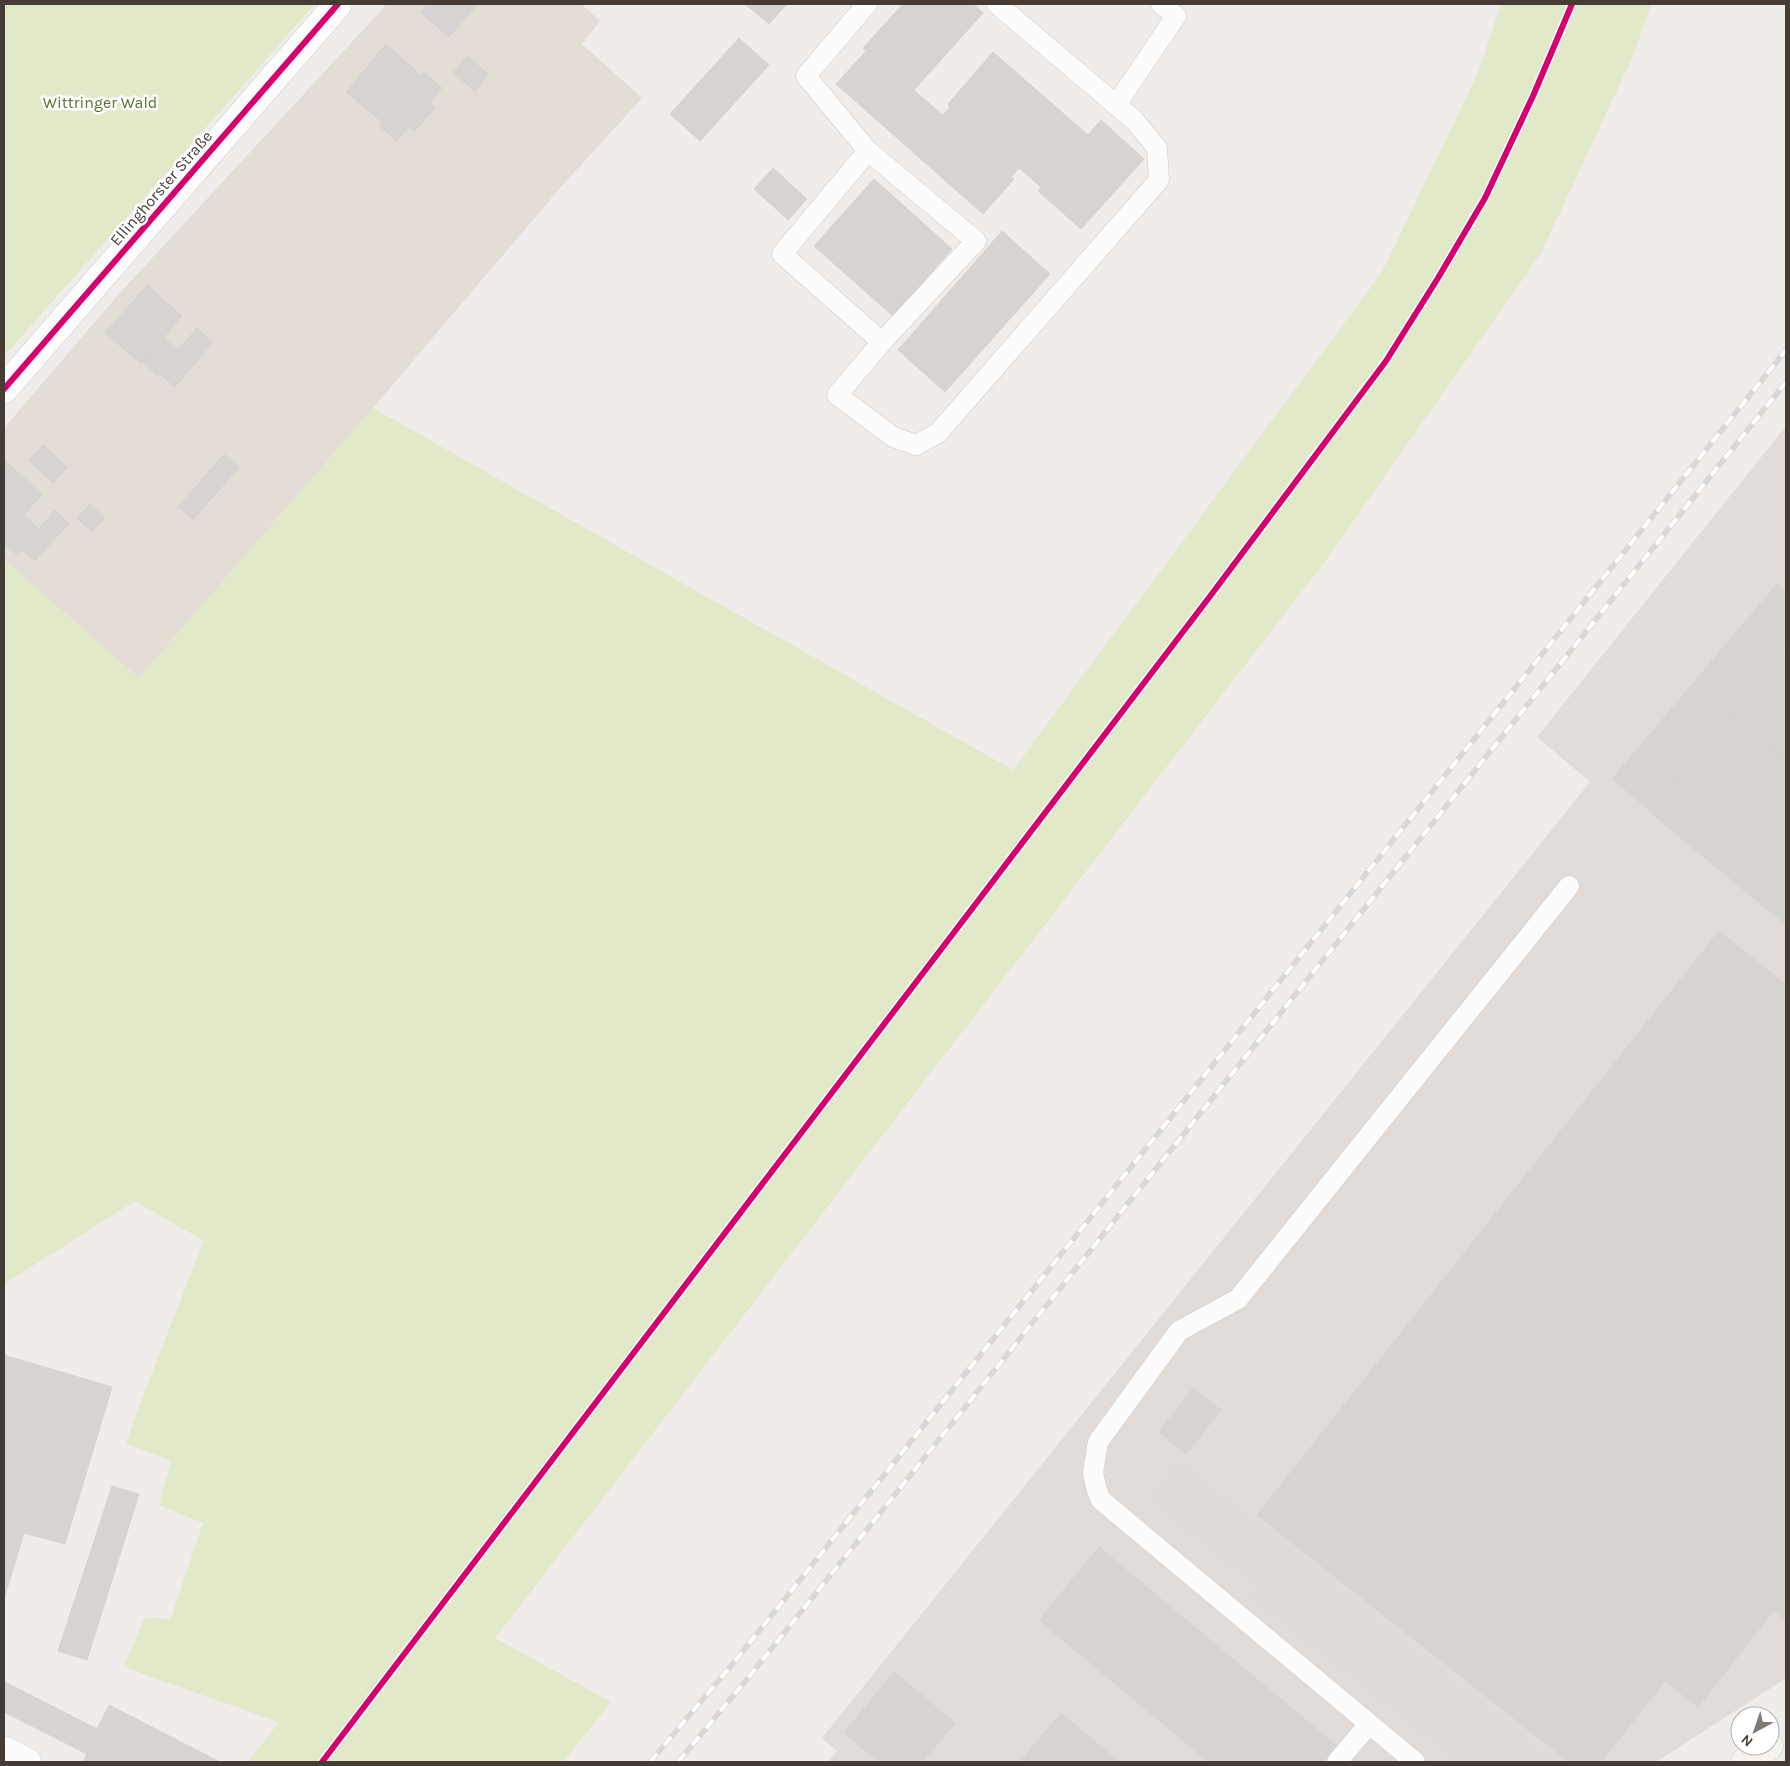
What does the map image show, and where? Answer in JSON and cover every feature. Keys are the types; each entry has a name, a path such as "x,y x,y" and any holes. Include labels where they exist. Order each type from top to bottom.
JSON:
{"street":[{"name":"Ellinghorster Straße","path":"4,389 338,4"},
{"path":"4,1750 27,1762"}],"lane":[{"path":"867,4 806,76 868,151 976,241 882,342 837,395 893,437 916,445 938,434 1158,180 1157,148 1134,120 996,4"},
{"path":"1116,105 1176,16 1161,4"},
{"path":"868,151 782,254 882,342"},
{"path":"1415,1762 1102,1500 1097,1491 1093,1473 1098,1442 1179,1331 1238,1299 1569,886"},
{"path":"1337,1762 1369,1724"}],"shaded area":[{"path":"387,4 581,4 600,21 582,44 642,98 560,188 373,408 139,678 4,560 4,428 119,294"},
{"path":"1786,426 1786,1678 1743,1706 1730,1706 1730,1714 1656,1762 828,1762 837,1751 822,1738 1590,782 1537,737"},
{"path":"1178,1459 1558,1762 1456,1762 1247,1596 1254,1586 1146,1500"}],"green space":[{"name":"Wittringer Wald","path":"4,4 315,4 4,356"},
{"path":"1501,4 1651,4 1633,56 1541,253 1326,560 495,1638 611,1702 563,1762 248,1762 279,1722 124,1666 144,1619 153,1617 168,1620 172,1615 203,1523 159,1505 171,1461 126,1443 204,1241 135,1201 4,1284 4,560 139,678 373,408 1013,770 1382,272 1478,73"}],"building":[{"path":"427,4 478,4 449,37 420,12"},
{"path":"745,4 787,4 769,24"},
{"path":"903,4 973,4 983,13 914,90 1014,179 983,214 836,84 866,51 863,48"},
{"path":"739,38 769,65 700,141 670,114"},
{"path":"386,44 421,75 424,72 442,88 430,102 436,107 415,131 409,126 397,141 379,126 382,122 346,92"},
{"path":"993,52 1088,135 1101,120 1144,159 1081,229 1038,191 1041,187 1019,168 1011,177 942,116 950,107 948,104"},
{"path":"467,56 488,74 475,91 453,73"},
{"path":"773,168 807,199 788,220 754,189"},
{"path":"874,179 952,249 893,316 814,246"},
{"path":"1002,231 1050,274 945,392 898,350"},
{"path":"147,285 182,316 141,364 105,333"},
{"path":"197,328 213,342 175,387 159,373 165,366 150,353 164,337 178,350"},
{"path":"150,353 164,366 158,376 142,362"},
{"path":"43,445 68,467 53,483 29,460"},
{"path":"224,454 239,467 193,520 178,507"},
{"path":"4,460 42,494 4,539"},
{"path":"90,504 105,518 92,532 77,518"},
{"path":"55,510 69,523 35,561 22,550 25,545 10,532 24,515 39,529"},
{"path":"10,532 25,545 17,555 4,543 4,539"},
{"path":"1777,584 1786,591 1786,651 1783,655 1786,658 1786,759 1733,715 1652,812 1612,779"},
{"path":"1733,715 1786,759 1786,925 1651,813"},
{"path":"1719,931 1786,985 1786,1620 1774,1610 1698,1707 1665,1681 1601,1762 1569,1762 1257,1515"},
{"path":"4,1355 112,1387 65,1544 24,1533 4,1599"},
{"path":"1193,1388 1221,1410 1186,1454 1159,1432"},
{"path":"112,1486 139,1494 87,1660 58,1651"},
{"path":"1099,1547 1337,1746 1323,1762 1209,1762 1039,1620"},
{"path":"894,1672 955,1723 922,1762 879,1762 844,1733"},
{"path":"5,1682 97,1729 109,1705 218,1761 83,1762 87,1754 4,1712"},
{"path":"1061,1713 1119,1762 1020,1762"}],"railway":[{"path":"650,1762 735,1661 1786,350"},
{"path":"678,1762 752,1673 1786,382"}],"cycle path":[{"path":"4,389 338,4"},
{"path":"322,1762 1211,595 1386,361 1485,198 1533,96 1572,4"}]}
